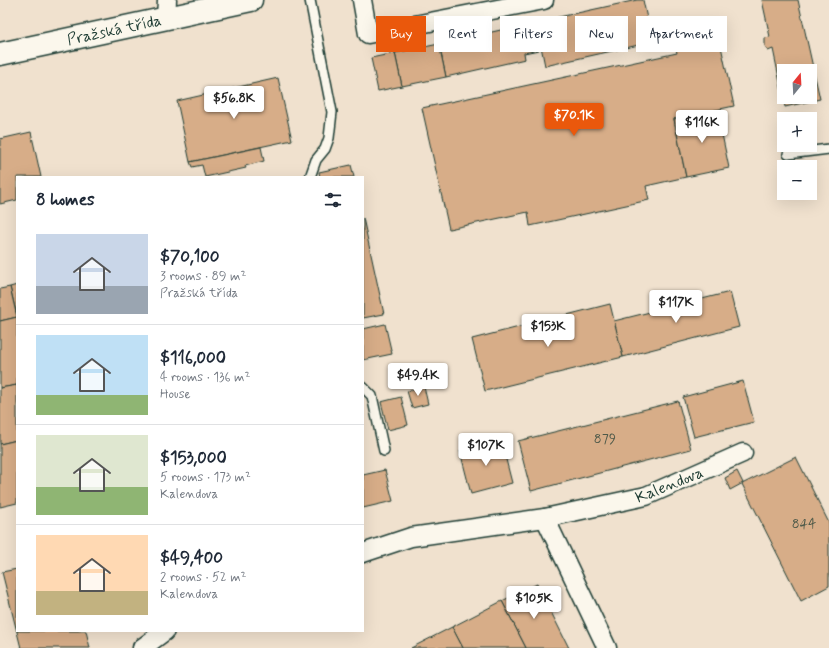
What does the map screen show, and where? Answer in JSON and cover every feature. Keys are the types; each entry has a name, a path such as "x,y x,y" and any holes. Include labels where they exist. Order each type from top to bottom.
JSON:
{"street":[{"name":"Pražská třída","path":"0,54 167,9 251,0"},
{"path":"362,0 368,34 544,0"},
{"name":"Kalendova","path":"364,553 411,537 545,518 646,496 743,453"},
{"path":"545,518 607,648"},
{"path":"142,648 164,632"}],"lane":[{"path":"310,0 332,112 329,138 325,150 316,160 310,176"},
{"path":"788,154 829,149"},
{"path":"364,388 372,396 384,451"}],"building":[{"path":"643,0 646,16 636,16 636,46 628,47 628,16 575,16 575,52 607,52 545,66 542,52 567,52 567,16 564,16"},
{"path":"762,0 798,0 812,64 777,64 777,68 773,49 768,51 765,46 765,38 770,37"},
{"path":"500,30 500,52 529,52 524,53 525,59 446,77 441,52 492,52 492,32"},
{"path":"434,45 434,52 441,52 446,77 402,86 395,53 426,52 426,47"},
{"path":"722,52 734,106 674,119 686,177 646,186 649,200 530,226 528,212 449,229 422,108 677,53"},
{"path":"395,53 402,86 378,91 371,58"},
{"path":"278,78 292,140 190,162 177,101"},
{"path":"817,86 820,99 817,100"},
{"path":"784,104 798,104 785,107"},
{"path":"717,110 729,168 686,177 674,119"},
{"path":"31,132 41,176 16,176 16,200 0,204 0,139"},
{"path":"261,147 264,161 245,166 246,168 210,176 205,176 202,165 192,167 190,162"},
{"path":"351,165 354,176 320,176 319,172"},
{"path":"364,223 384,314 364,318"},
{"path":"16,285 16,312 10,287"},
{"path":"10,287 16,317 0,321 0,289"},
{"path":"730,292 739,327 623,357 614,321"},
{"path":"610,304 623,357 485,391 472,339"},
{"path":"16,317 16,385 0,388 0,321"},
{"path":"385,324 392,354 364,360 364,329"},
{"path":"743,381 754,422 694,437 683,397"},
{"path":"16,385 16,440 0,444 0,388"},
{"path":"424,387 428,404 412,408 407,391"},
{"path":"401,397 408,425 388,430 381,402"},
{"path":"678,401 691,449 531,491 518,441"},
{"path":"16,440 16,503 0,507 0,444"},
{"path":"501,440 512,483 471,494 460,451"},
{"path":"796,457 829,523 829,586 801,601 742,484"},
{"path":"385,470 393,501 364,508 364,475"},
{"path":"737,471 743,483 730,490 725,478"},
{"path":"16,569 16,628 2,572"},
{"path":"537,584 569,648 526,648 502,601"},
{"path":"502,601 526,648 463,648 452,627"},
{"path":"452,627 463,648 411,648"},
{"path":"17,632 86,632 90,648 21,648"}]}
